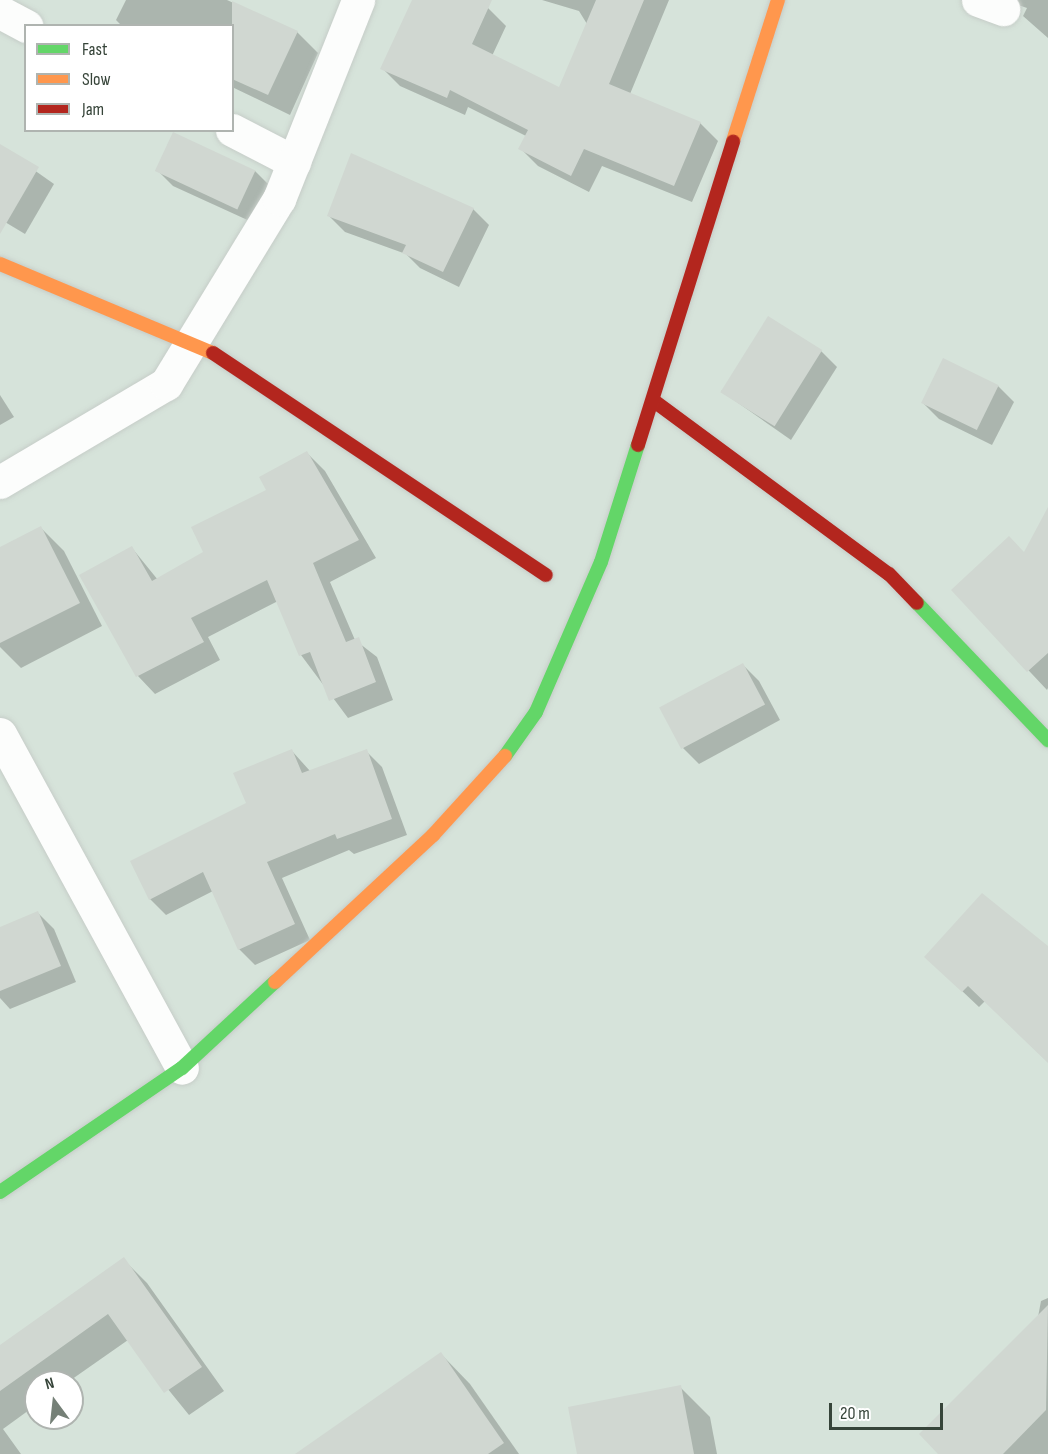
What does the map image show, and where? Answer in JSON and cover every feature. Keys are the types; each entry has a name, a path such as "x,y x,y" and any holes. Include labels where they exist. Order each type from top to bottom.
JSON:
{"street":[{"path":"0,482 165,384 279,199 358,0"},
{"path":"0,1192 182,1068 433,836 503,758 536,712 601,562 654,401 778,0"},
{"path":"0,12 24,25"},
{"path":"234,131 294,162"},
{"path":"0,264 192,341 271,387 546,575"},
{"path":"654,401 889,574 1048,740"},
{"path":"0,734 182,1068"}],"shaded area":[{"path":"0,0 1048,0 1048,1454 0,1454"}],"building":[{"path":"412,0 492,0 472,44 559,87 596,0 644,0 609,84 701,122 674,186 584,149 571,176 518,149 528,130 450,90 447,98 380,69"},
{"path":"232,1 298,31 268,95 234,80 234,24 232,24"},
{"path":"173,132 255,170 237,209 155,171"},
{"path":"0,144 39,167 0,234"},
{"path":"351,153 474,208 443,272 402,253 406,245 327,216"},
{"path":"768,316 822,350 775,426 720,392"},
{"path":"943,358 999,385 977,430 921,403"},
{"path":"307,451 359,540 313,563 346,642 359,637 376,682 329,701 310,652 299,656 267,580 191,618 204,642 136,677 79,575 132,546 152,581 203,552 191,527 266,490 259,477"},
{"path":"1048,507 1048,653 1027,672 951,590 1009,536 1024,552"},
{"path":"41,526 80,603 0,643 0,547"},
{"path":"743,663 765,704 681,749 659,708"},
{"path":"292,749 302,773 367,749 392,819 337,839 335,834 267,862 295,924 238,950 203,872 149,900 130,861 246,803 233,773"},
{"path":"982,893 1048,946 1048,1063 968,986 962,992 924,957"},
{"path":"38,911 61,966 0,991 0,927"},
{"path":"124,1257 202,1367 164,1393 108,1314 29,1370 24,1370 24,1374 0,1391 0,1345"},
{"path":"1048,1305 1046,1410 1003,1454 938,1454 919,1434"},
{"path":"441,1352 504,1443 488,1454 295,1454"},
{"path":"681,1385 694,1454 577,1454 568,1407"}],"traffic: fast":[{"path":"505,756 536,712 601,562 638,445"},
{"path":"917,603 1048,740"},
{"path":"0,1192 182,1068 275,982"}],"traffic: slow":[{"path":"733,141 778,0"},
{"path":"0,264 213,353"},
{"path":"275,982 433,835 505,756"}],"traffic: jam":[{"path":"638,445 733,141"},
{"path":"213,353 546,575"},
{"path":"654,401 889,574 917,603"}]}
